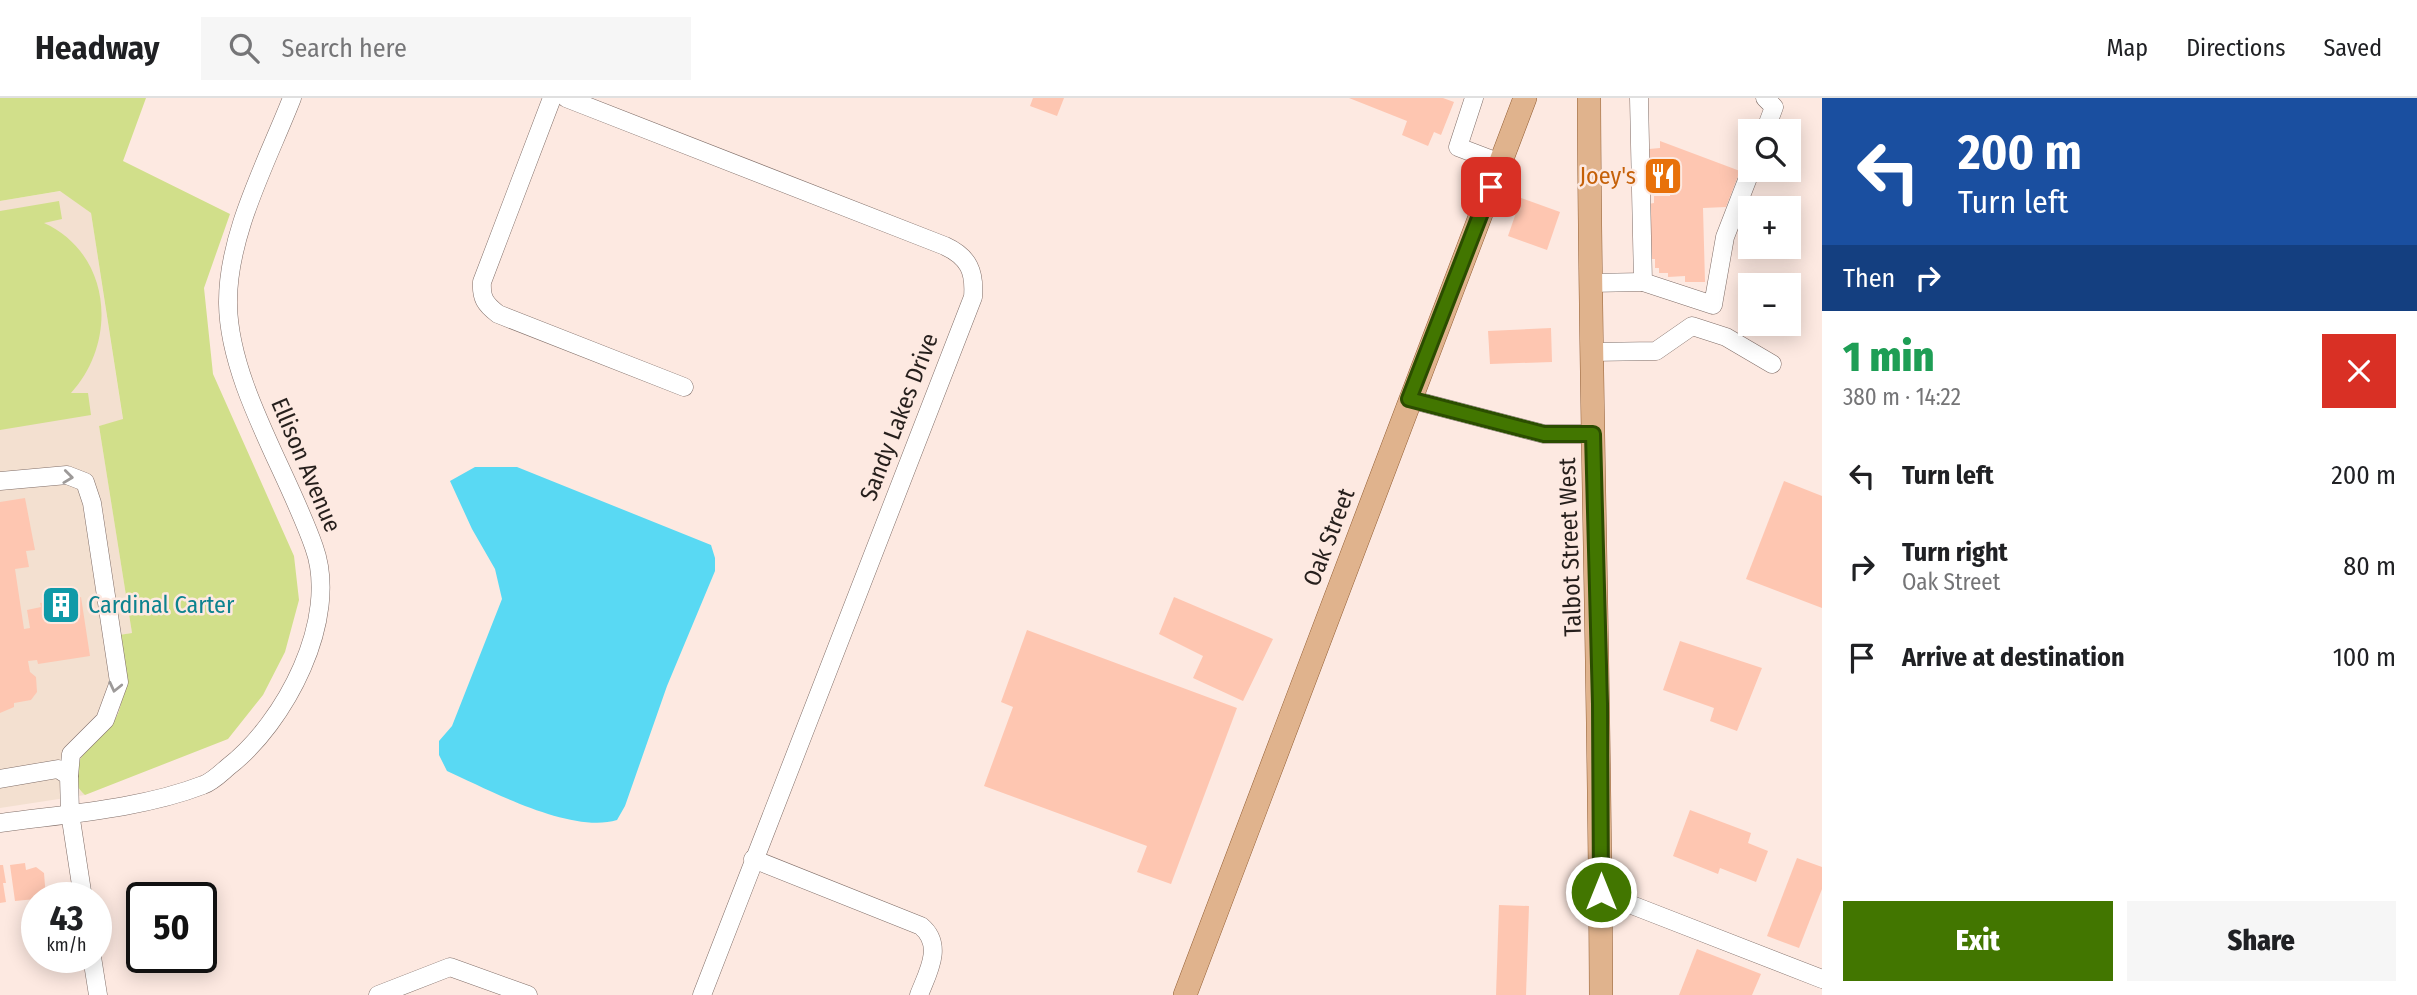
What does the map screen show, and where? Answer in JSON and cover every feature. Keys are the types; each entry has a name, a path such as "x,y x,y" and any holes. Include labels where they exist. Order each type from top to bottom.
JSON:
{"main road":[{"name":"Oak Street","path":"1185,995 1525,98"},
{"name":"Talbot Street West","path":"1589,98 1591,352 1600,704 1601,995"}],"street":[{"name":"Ellison Avenue","path":"0,823 166,796 206,785 243,755 282,707 306,660 321,602 316,550 236,361 228,305 231,256 292,98"},
{"path":"552,98 482,282 481,294 486,306 498,314 684,387"},
{"name":"Sandy Lakes Drive","path":"566,98 945,246 968,262 975,279 973,297 702,995"},
{"path":"1475,98 1458,147 1500,163"},
{"path":"1639,98 1643,282"},
{"path":"1765,98 1774,107 1770,119"},
{"path":"1590,283 1643,282 1713,305 1725,237 1746,182"},
{"path":"1591,352 1656,351 1692,326 1726,337 1772,364"},
{"path":"1409,399 1544,434 1593,434"},
{"path":"0,481 67,475 85,482 92,503 118,681 105,720 71,754 70,813 81,882"},
{"path":"0,779 58,769 69,776"},
{"path":"754,859 921,926 933,942 933,955 919,995"},
{"path":"1601,892 1822,979"},
{"path":"378,995 450,967 528,995"},
{"path":"95,973 98,995"}],"shaded area":[{"path":"61,191 91,213 123,420 99,426 132,633 119,635 124,690 118,714 93,746 77,788 85,795 0,808 0,201"}],"green space":[{"path":"0,98 146,98 123,161 230,214 204,288 213,374 294,556 299,600 285,652 263,695 228,739 85,795 76,784 78,762 105,732 119,711 123,683 119,635 132,633 99,426 123,419 91,213 60,191 0,201"},
{"path":"59,201 62,219 44,223 67,237 84,255 95,277 101,300 101,325 96,349 86,372 71,393 88,393 91,415 0,430 0,211"}],"water":[{"path":"475,467 517,467 711,545 715,571 667,686 625,806 617,820 598,823 577,821 530,808 447,771 439,755 439,741 452,726 502,599 495,569 472,529 450,481"}],"building":[{"path":"1033,98 1064,98 1057,116 1030,106"},
{"path":"1349,98 1443,98 1454,102 1441,135 1434,132 1428,146 1402,135 1407,121"},
{"path":"1660,141 1738,170 1726,207 1703,208 1705,282 1685,282 1685,276 1668,277 1668,273 1659,273 1659,268 1655,268 1655,259 1649,259 1648,204 1654,203 1654,196 1670,196 1670,193 1649,191 1649,149 1660,148"},
{"path":"1521,198 1560,212 1547,250 1508,236"},
{"path":"1551,328 1552,362 1490,364 1488,331"},
{"path":"1784,481 1822,496 1822,608 1746,579"},
{"name":"Cardinal Carter","path":"25,498 35,550 26,551 29,567 15,569 24,629 30,628 27,610 41,607 40,603 81,597 90,656 38,664 37,660 28,661 30,672 36,677 37,692 31,700 14,703 14,707 0,713 0,502"},
{"path":"1174,597 1273,639 1243,701 1193,678 1203,656 1159,634"},
{"path":"1027,630 1237,708 1171,884 1137,872 1147,846 984,786 1013,707 1001,702"},
{"path":"1680,641 1762,668 1737,731 1710,721 1714,708 1663,690"},
{"path":"1690,810 1751,833 1748,843 1768,851 1756,882 1720,868 1718,874 1673,856"},
{"path":"1797,858 1822,867 1822,889 1799,948 1767,936"},
{"path":"25,863 26,870 36,867 44,873 45,882 21,882 21,900 15,901 10,865"},
{"path":"0,865 3,865 6,883 3,883 6,902 0,903"},
{"path":"1499,905 1529,906 1526,995 1496,995"},
{"path":"1697,949 1761,974 1752,995 1679,995"}],"place":[{"name":"Joey's","path":"1663,176"},
{"name":"Cardinal Carter","path":"61,605"}],"route":[{"path":"1491,187 1409,399 1544,434 1593,434 1600,704 1601,892"}]}
